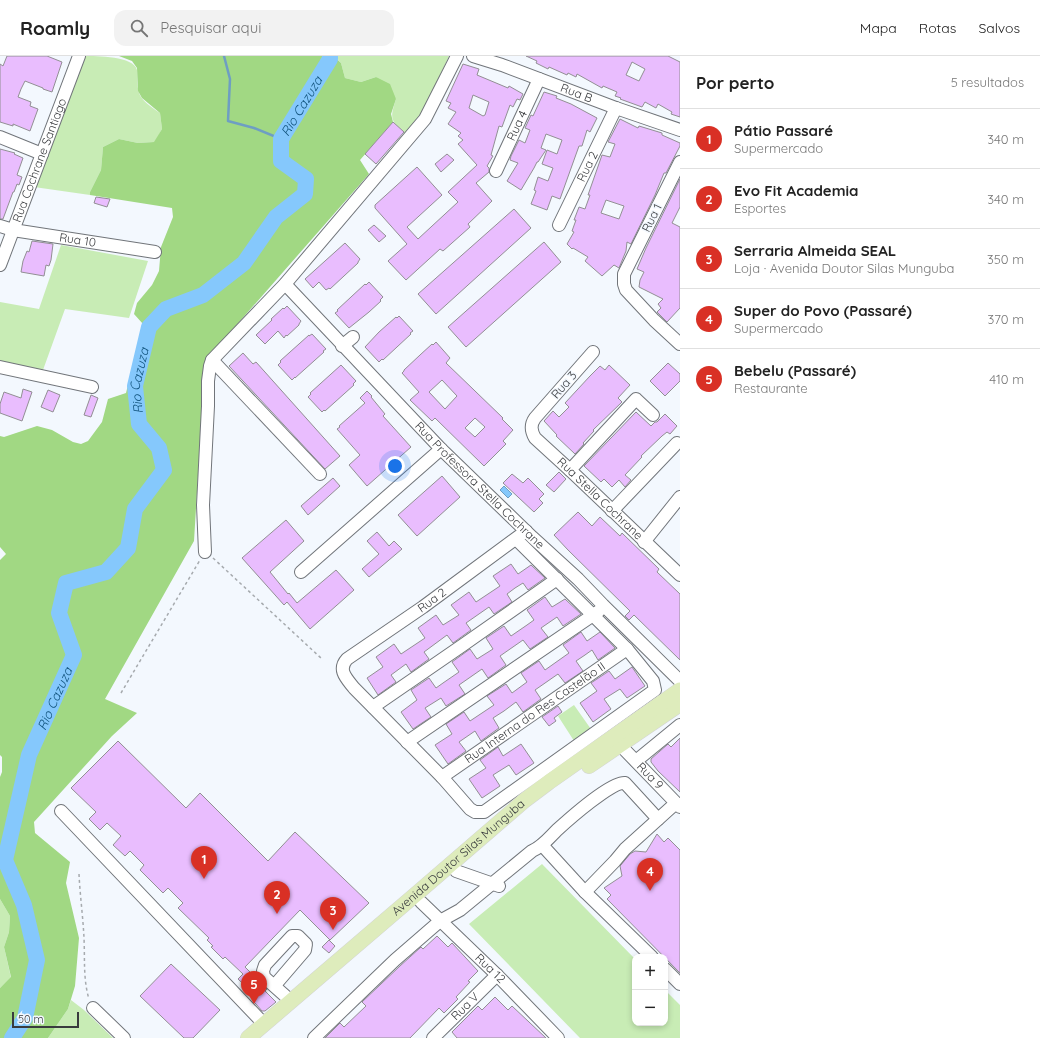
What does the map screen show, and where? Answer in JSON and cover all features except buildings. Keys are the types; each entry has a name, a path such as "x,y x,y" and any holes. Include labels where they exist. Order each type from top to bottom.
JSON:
{"main road":[{"name":"Avenida Doutor Silas Munguba","path":"263,1031 291,1001 525,800 680,690"},
{"name":"Avenida Doutor Silas Munguba","path":"248,1038 263,1031 421,902 540,799 680,704"}],"street":[{"name":"Rua Cochrane Santiago","path":"0,264 79,56"},
{"path":"206,552 203,506 208,381 212,360 285,284 426,119 457,56"},
{"name":"Rua B","path":"473,56 502,65 616,108 680,130"},
{"name":"Rua 4","path":"496,172 539,79"},
{"name":"Rua 2","path":"559,225 616,108"},
{"path":"0,137 42,154"},
{"name":"Rua 1","path":"680,162 624,274 624,284 626,290 654,320 680,344"},
{"name":"Rua 10","path":"0,226 13,230 155,252"},
{"name":"Rua Professora Stella Cochrane","path":"285,284 441,449 578,579 680,681"},
{"path":"342,346 353,337"},
{"name":"Rua 3","path":"535,418 593,352"},
{"path":"212,360 320,474"},
{"path":"0,367 92,387"},
{"path":"570,470 636,399 653,415"},
{"name":"Rua Stella Cochrane","path":"535,418 531,428 535,438 680,575"},
{"path":"612,511 677,443"},
{"path":"301,572 441,449"},
{"path":"644,542 680,497"},
{"name":"Rua 2","path":"373,707 344,676 342,666 347,659 423,607 526,531"},
{"path":"516,539 557,578 627,649 653,681 654,690 484,812 475,812 470,809 442,777 373,707 557,578"},
{"path":"407,742 594,615 603,605"},
{"name":"Rua Interna do Res Castelão II","path":"442,777 627,649"},
{"path":"636,761 680,724"},
{"name":"Rua 9","path":"620,745 678,805"},
{"path":"314,1038 394,960 444,925 495,885 532,851 539,848 558,829 604,792 620,783 626,784 660,817"},
{"path":"586,894 625,849 660,817 678,805"},
{"path":"61,811 263,1031"},
{"path":"539,848 649,954"},
{"path":"456,871 495,885"},
{"name":"Rua 12","path":"421,902 497,975 558,1038"},
{"path":"668,972 680,984"},
{"name":"Rua V","path":"436,1037 497,975"},
{"path":"274,985 291,1001"},
{"path":"93,1008 124,1038"}],"path":[{"path":"121,693 206,552 322,659"},
{"path":"79,874 86,988 93,1008"}],"green space":[{"path":"84,56 122,59 134,65 137,70 139,94 150,106 160,113 162,129 155,142 138,143 119,139 103,147 101,170 90,192 90,195 34,187"},
{"path":"119,56 334,56 341,63 345,78 361,82 376,77 390,84 396,99 391,114 393,122 360,160 369,174 205,361 194,541 105,699 137,713 112,736 34,822 35,833 70,862 66,883 79,938 75,986 68,1009 48,1038 0,1038 0,988 11,977 4,947 9,932 10,916 0,899 0,777 2,772 2,757 0,755 0,560 6,554 0,547 0,436 4,437 37,426 52,430 73,442 81,444 88,441 102,422 108,399 126,393 143,324 134,314 137,303 152,285 159,271 161,247 173,217 172,208 90,195 90,192 101,170 103,147 119,139 138,143 154,142 162,129 160,113 142,98 138,91 137,68 132,61"},
{"path":"335,56 449,56 422,114 407,135 393,120 392,116 396,99 376,77 361,82 345,78 341,63"},
{"path":"61,245 148,261 129,318 65,309 43,370 0,364 0,302 39,309"},
{"path":"574,705 593,732 576,744 558,716"},
{"path":"542,864 632,956 632,1026 668,1026 668,993 680,1005 680,1038 580,1038 469,924"},
{"path":"0,899 10,916 9,932 4,947 11,978 0,988"},
{"path":"71,1000 84,1010 113,1038 48,1038 68,1009"}],"water":[{"path":"504,486 512,494 508,498 500,490"}],"waterway":[{"path":"224,56 230,79 228,121 254,128 281,139"},
{"name":"Rio Cazuza","path":"12,1038 25,1018 37,960 24,905 5,860 29,755 74,655 59,613 66,583 106,572 128,548 135,509 164,470 159,448 139,424 135,386 149,327 166,309 203,295 244,263 276,217 305,194 306,179 281,161 281,139 330,59 330,56"}],"place":[{"name":"Pátio Passaré","path":"204,879"},
{"name":"Super do Povo (Passaré)","path":"650,891"},
{"name":"Evo Fit Academia","path":"277,914"},
{"name":"Serraria Almeida SEAL","path":"333,930"},
{"name":"Bebelu (Passaré)","path":"254,1004"}]}
